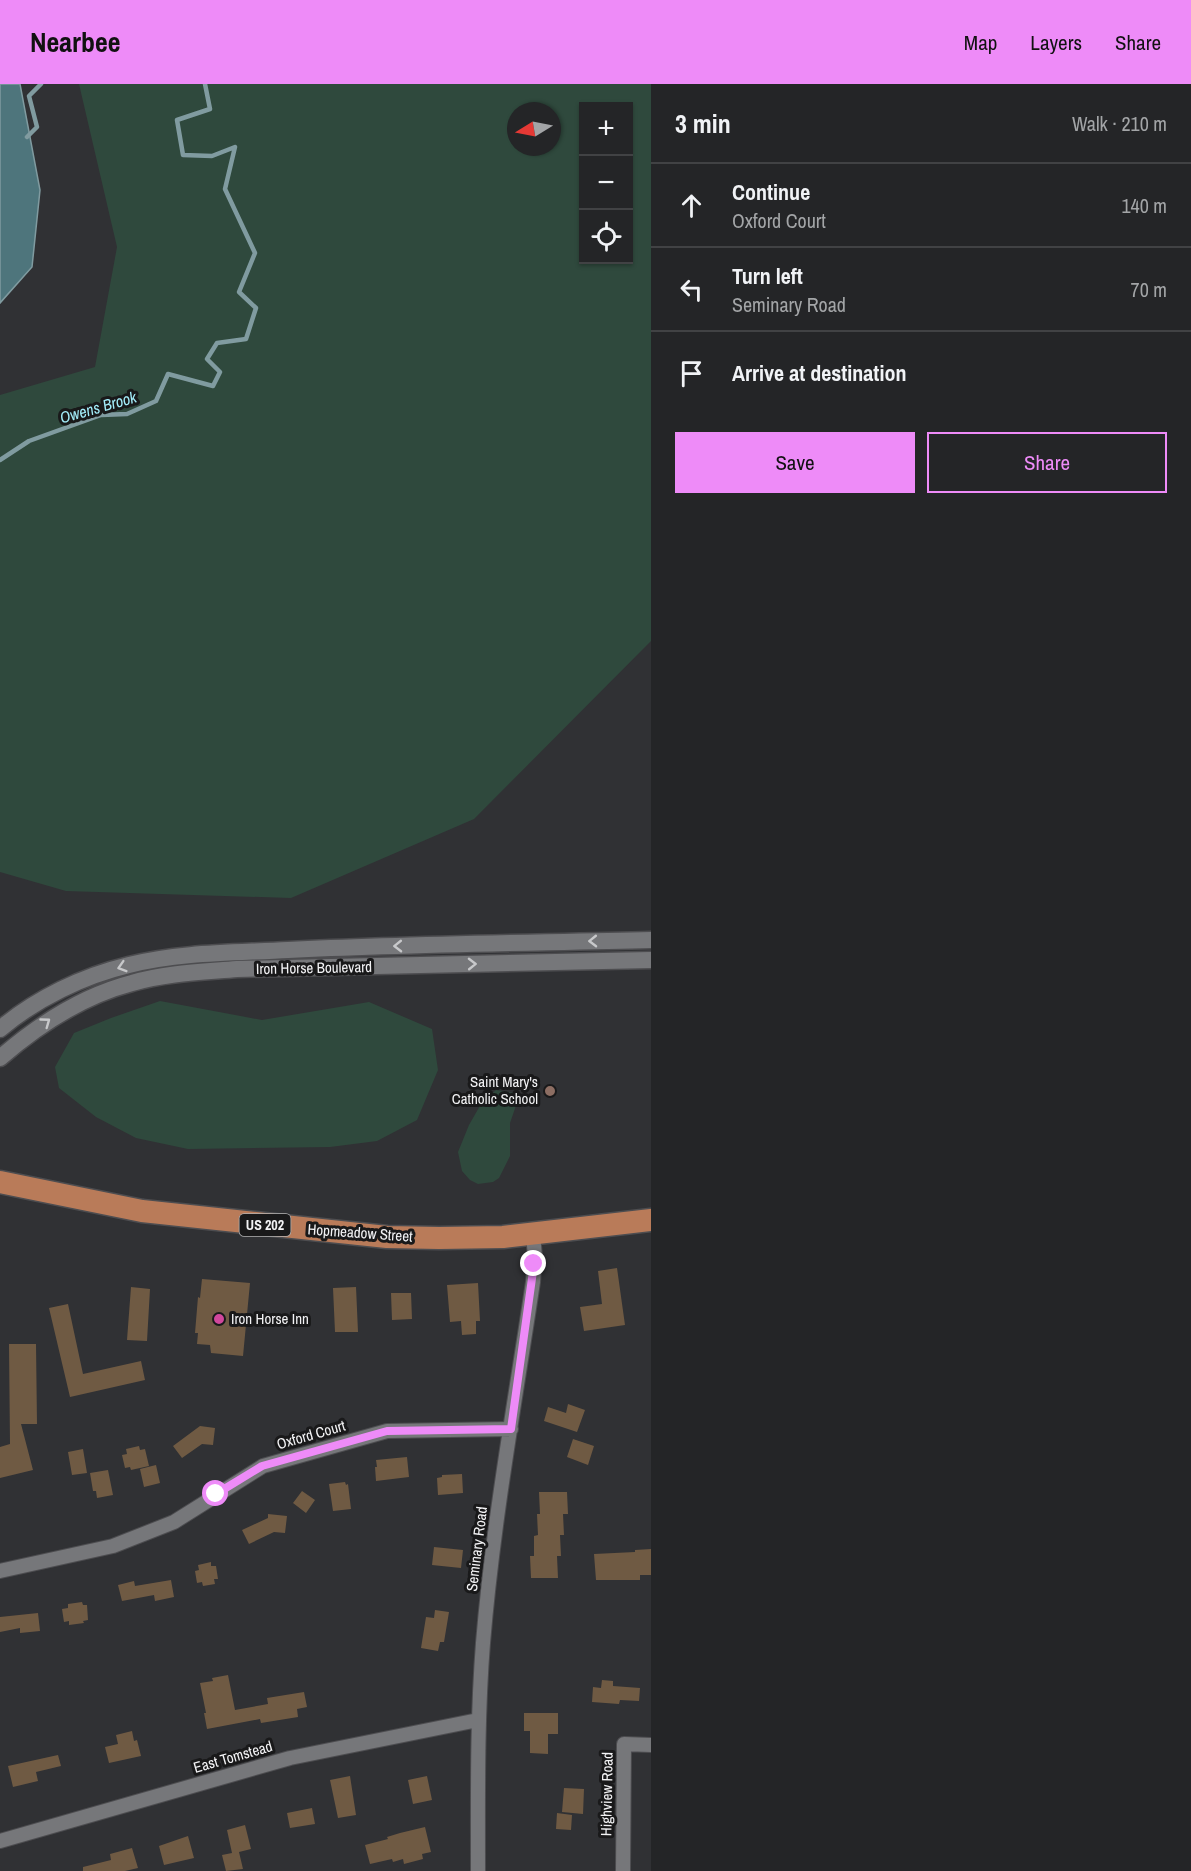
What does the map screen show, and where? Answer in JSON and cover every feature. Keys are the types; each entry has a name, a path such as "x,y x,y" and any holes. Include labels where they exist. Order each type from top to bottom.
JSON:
{"highway":[{"name":"Hopmeadow Street","path":"0,1182 142,1212 387,1237 503,1237 651,1220"}],"street":[{"name":"Iron Horse Boulevard","path":"0,1029 17,1014 89,978 129,965 180,956 342,947 651,940"},
{"name":"Iron Horse Boulevard","path":"0,1058 54,1016 89,999 134,982 182,974 237,969 651,960"},
{"name":"Seminary Road","path":"478,1871 478,1720 483,1643 491,1567 533,1282 535,1257 533,1234"},
{"name":"Oxford Court","path":"0,1571 113,1546 174,1522 262,1466 387,1431 511,1429"},
{"name":"East Tomstead","path":"0,1841 290,1758 478,1720"},
{"name":"Highview Road","path":"623,1871 624,1744 651,1744"}],"green space":[{"path":"79,84 651,84 651,641 474,819 291,898 66,891 0,872 0,395 95,367 117,247"},
{"path":"160,1001 262,1020 369,1002 432,1029 438,1070 417,1120 377,1141 330,1147 188,1149 136,1138 96,1117 59,1088 55,1067 74,1033"},
{"path":"496,1090 520,1094 510,1123 510,1156 499,1178 493,1182 478,1184 470,1180 462,1171 458,1152 481,1104"}],"water":[{"path":"0,84 20,84 40,190 32,267 0,303"}],"building":[{"path":"617,1268 625,1325 584,1331 580,1307 602,1304 598,1271"},
{"path":"202,1279 250,1283 243,1356 211,1353 210,1345 197,1344 198,1333 195,1333"},
{"path":"478,1283 480,1321 476,1321 476,1334 462,1335 461,1321 450,1322 447,1285"},
{"path":"131,1287 150,1289 147,1341 127,1340"},
{"path":"356,1287 358,1332 335,1332 333,1288"},
{"path":"391,1293 411,1293 412,1319 392,1320"},
{"path":"68,1304 83,1374 141,1361 145,1380 70,1397 49,1308"},
{"path":"9,1344 36,1344 37,1424 21,1424 33,1470 0,1478 0,1447 10,1444"},
{"path":"568,1404 585,1410 577,1432 544,1421 548,1407 566,1413"},
{"path":"200,1426 215,1428 213,1445 202,1444 182,1458 173,1446"},
{"path":"573,1439 594,1446 588,1465 567,1457"},
{"path":"139,1446 140,1450 145,1449 149,1466 131,1470 130,1467 125,1468 122,1455 127,1454 126,1449"},
{"path":"83,1449 87,1473 72,1475 68,1452"},
{"path":"407,1457 409,1477 376,1481 376,1460"},
{"path":"156,1465 160,1483 144,1487 140,1469"},
{"path":"108,1470 113,1495 97,1498 96,1491 93,1491 90,1473"},
{"path":"462,1474 463,1493 438,1495 437,1478 442,1475"},
{"path":"345,1482 346,1485 348,1484 351,1509 333,1511 329,1484"},
{"path":"302,1491 315,1500 306,1513 293,1503"},
{"path":"539,1492 567,1492 568,1514 563,1514 564,1535 560,1535 561,1556 557,1556 558,1578 531,1578 530,1556 534,1556 534,1536 538,1535 537,1514 540,1514"},
{"path":"268,1514 287,1516 285,1533 274,1532 249,1544 242,1530 268,1518"},
{"path":"434,1547 463,1550 461,1568 432,1565"},
{"path":"651,1549 651,1575 640,1575 640,1580 596,1580 594,1554"},
{"path":"211,1562 211,1566 216,1566 218,1579 214,1579 215,1584 203,1586 202,1582 197,1583 195,1571 199,1570 198,1565"},
{"path":"171,1580 174,1597 155,1601 154,1595 122,1601 118,1585 134,1581 135,1586"},
{"path":"82,1602 83,1605 87,1605 88,1620 83,1621 84,1623 69,1625 69,1621 64,1622 62,1609 68,1608 68,1604"},
{"path":"435,1610 449,1612 444,1642 440,1642 438,1651 421,1648 426,1617 434,1618"},
{"path":"38,1613 40,1631 20,1633 20,1628 0,1632 0,1617"},
{"path":"228,1675 235,1710 268,1704 267,1698 304,1692 307,1707 297,1709 298,1717 261,1723 260,1719 207,1729 200,1683"},
{"path":"602,1680 613,1681 613,1686 640,1688 639,1701 620,1700 619,1704 592,1702 593,1687 601,1688"},
{"path":"524,1713 558,1713 558,1734 548,1734 548,1754 530,1753 530,1731 524,1731"},
{"path":"132,1731 141,1756 109,1763 105,1747 118,1744 116,1735"},
{"path":"58,1755 61,1766 36,1772 38,1781 13,1787 8,1766"},
{"path":"350,1776 356,1815 338,1818 330,1780"},
{"path":"427,1776 432,1800 413,1804 408,1780"},
{"path":"564,1788 584,1789 583,1814 562,1812"},
{"path":"312,1808 315,1824 290,1828 287,1813"},
{"path":"557,1813 572,1815 571,1830 556,1829"},
{"path":"245,1825 251,1849 239,1852 243,1869 226,1871 222,1855 232,1853 227,1830"},
{"path":"425,1827 431,1852 422,1854 423,1859 404,1864 403,1859 393,1862 392,1859 370,1864 365,1845"},
{"path":"188,1836 194,1858 164,1865 159,1846"},
{"path":"132,1848 138,1868 125,1871 83,1871 83,1867 111,1860 110,1854"}],"waterway":[{"name":"Owens Brook","path":"27,137 37,127 29,96 41,84"},
{"name":"Owens Brook","path":"0,460 29,441 101,415 127,414 156,401 168,374 213,386 220,372 207,359 217,343 246,339 256,308 239,292 255,253 225,189 235,147 212,156 183,155 177,120 210,109 205,84"}],"place":[{"name":"Saint Mary's Catholic School","path":"550,1091"},
{"name":"Iron Horse Inn","path":"219,1319"}],"route":[{"path":"216,1494 262,1466 387,1431 511,1429 534,1264"}]}
